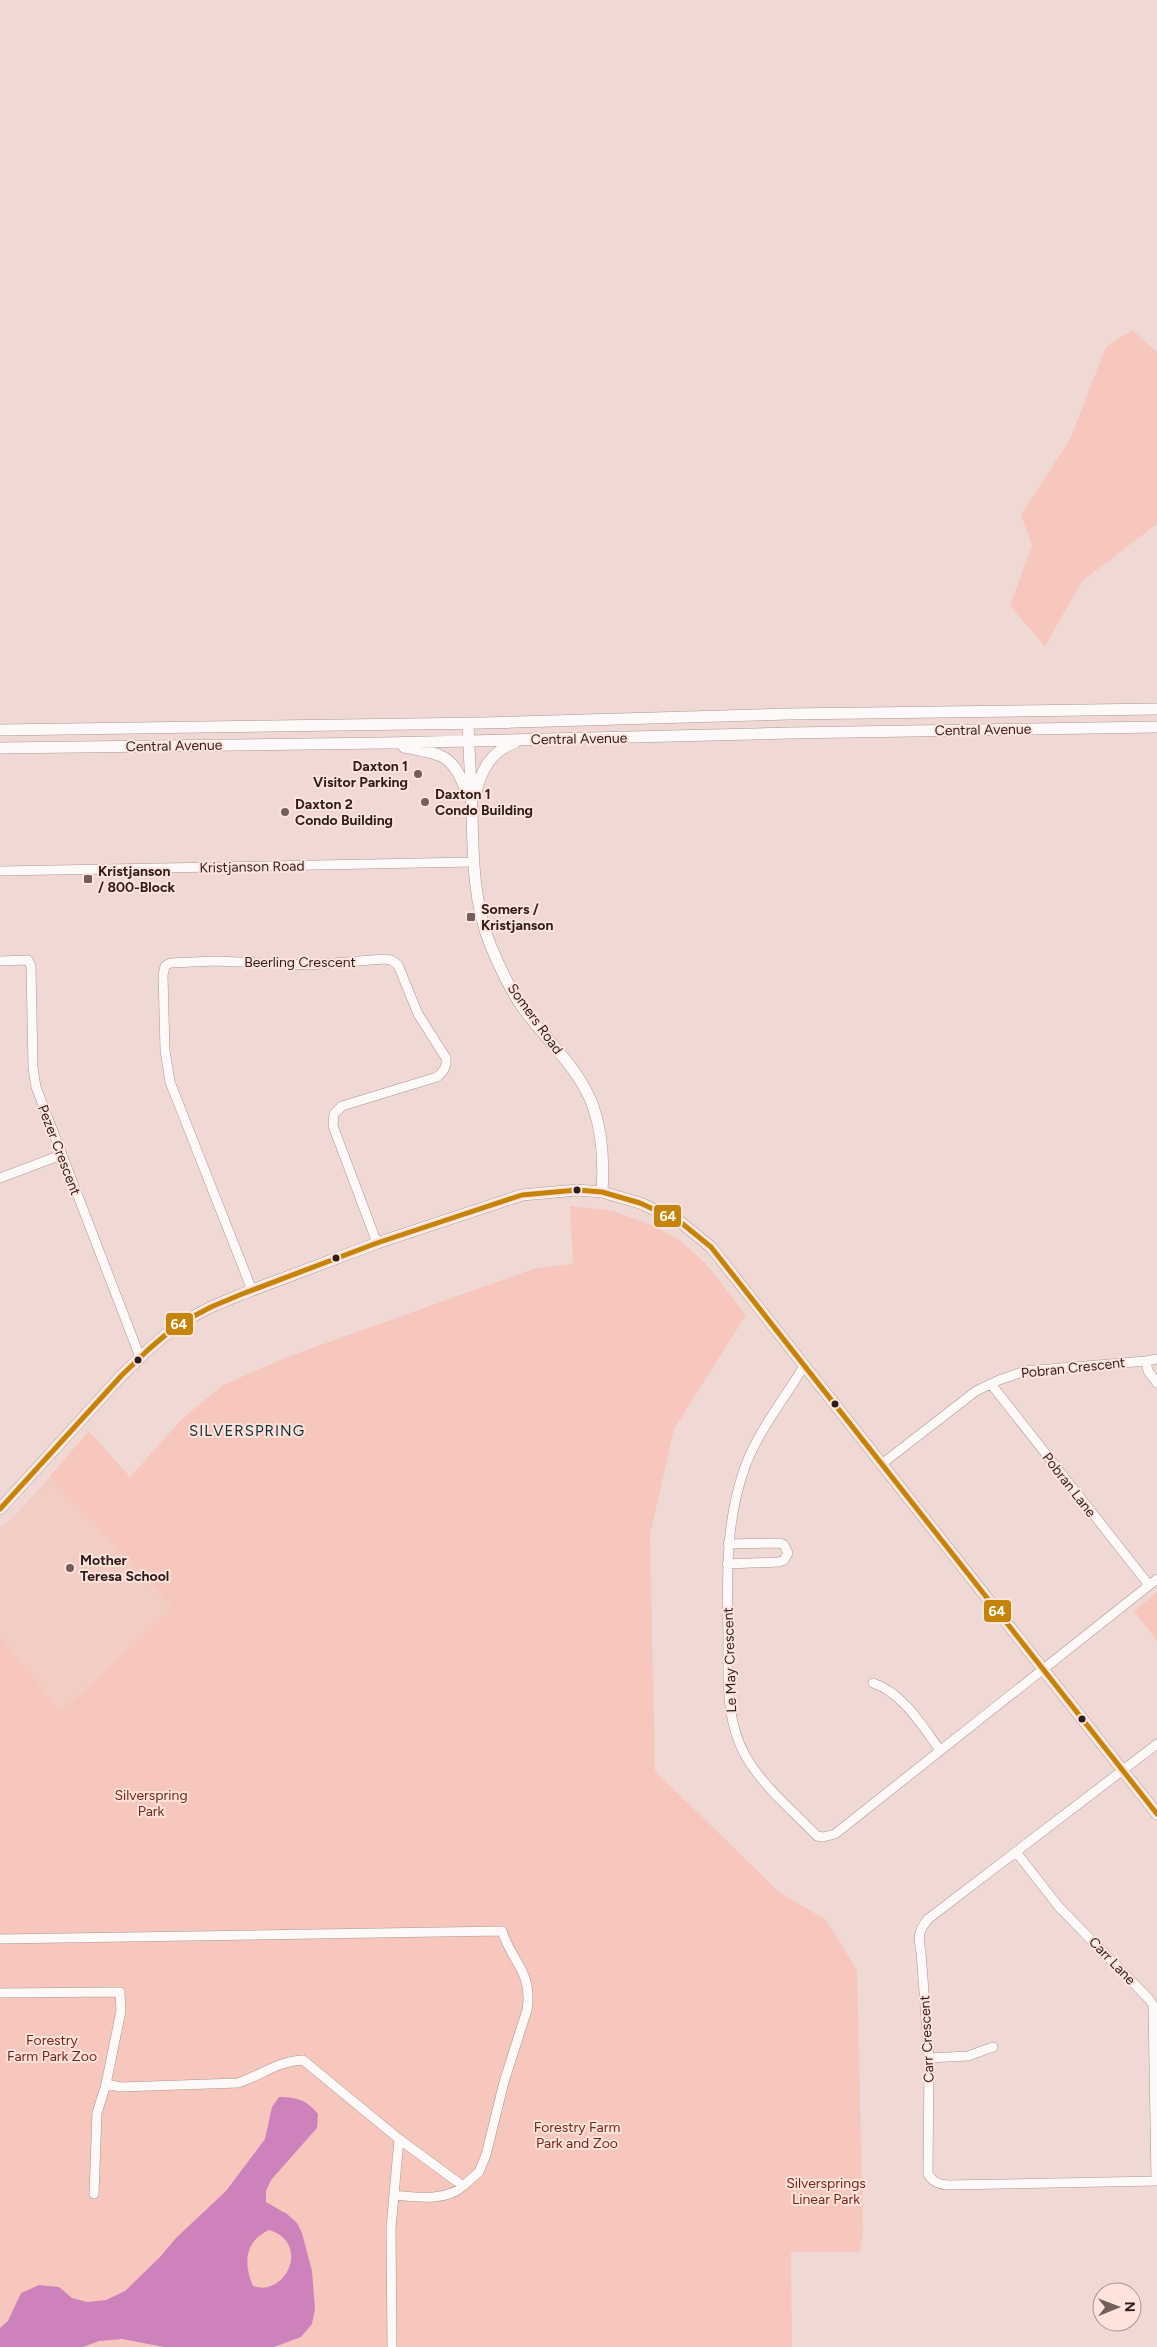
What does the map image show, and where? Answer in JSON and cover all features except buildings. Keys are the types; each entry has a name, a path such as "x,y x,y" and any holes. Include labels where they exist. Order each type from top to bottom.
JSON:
{"main road":[{"name":"Central Avenue","path":"0,730 468,723 789,714 1157,709"},
{"name":"Somers Road","path":"468,723 473,862 481,916 489,941 509,986 572,1070 592,1105 598,1124 604,1160 602,1192"},
{"name":"Central Avenue","path":"0,748 385,743 1157,727"},
{"path":"472,807 479,779 490,757 507,745 522,740"},
{"path":"385,743 433,752 448,760 460,777 472,807"},
{"path":"0,1510 140,1357 177,1326 211,1307 377,1243 522,1195 559,1190 602,1192 640,1203 679,1221 711,1247 883,1463 1157,1814"}],"street":[{"name":"Kristjanson Road","path":"0,871 473,862"},
{"name":"Beerling Crescent","path":"252,1290 173,1093 165,1050 163,974 165,966 170,963 214,961 309,965 384,959 391,960 398,965 418,1014 446,1058 446,1064 437,1077 342,1106 334,1114 333,1126 377,1243"},
{"name":"Pezer Crescent","path":"0,961 28,960 32,966 32,1068 36,1087 140,1357"},
{"path":"0,1178 61,1155"},
{"name":"Pobran Crescent","path":"883,1463 976,1391 1025,1371 1157,1359"},
{"path":"1146,1361 1148,1371 1157,1384"},
{"name":"Le May Crescent","path":"804,1366 754,1446 746,1464 733,1514 728,1544 728,1700 734,1730 746,1757 758,1774 817,1836 823,1837 835,1834 1044,1668"},
{"name":"Pobran Lane","path":"991,1384 1148,1585"},
{"path":"727,1564 779,1562 787,1557 788,1553 784,1545 780,1543 728,1544"},
{"path":"1044,1668 1157,1579"},
{"path":"873,1683 882,1686 901,1700 940,1750"},
{"name":"Carr Crescent","path":"1157,1744 928,1919 921,1927 918,1935 922,1961 929,2058 928,2174 938,2184 1157,2181"},
{"name":"Carr Lane","path":"1016,1852 1053,1900 1153,2005 1157,2181"},
{"path":"0,1939 502,1931 506,1945 520,1964 530,1991 494,2119 486,2156 479,2172 458,2191 441,2196 394,2195"},
{"path":"0,1993 120,1992 121,2011 106,2084 97,2113 94,2194"},
{"path":"929,2058 968,2056 993,2047"},
{"path":"106,2084 120,2087 238,2083 256,2077 288,2061 303,2060 399,2138 463,2186"},
{"path":"392,2347 391,2228 399,2138"}],"shaded area":[{"name":"Mother Teresa School","path":"56,1471 175,1608 61,1712 0,1637 0,1528 13,1517"},
{"path":"279,2097 291,2098 305,2102 318,2114 317,2128 271,2180 266,2191 266,2202 287,2214 297,2223 302,2233 312,2271 315,2309 312,2324 301,2337 274,2347 164,2347 122,2339 99,2341 83,2347 0,2347 0,2328 8,2321 21,2293 39,2285 59,2287 72,2298 87,2302 106,2300 125,2291 160,2257 176,2238 226,2191 265,2139 272,2107","holes":["269,2230 282,2237 289,2246 291,2257 289,2267 283,2277 275,2284 265,2288 253,2286 247,2261 251,2246 255,2240"]}],"green space":[{"path":"1132,330 1157,352 1157,524 1082,581 1045,646 1010,606 1032,545 1021,515 1070,439 1106,347"},
{"path":"570,1206 613,1211 654,1226 681,1241 706,1264 746,1315 674,1429 650,1535 655,1771 779,1892 826,1920 857,1970 863,2229 860,2252 791,2252 792,2347 0,2347 0,1637 61,1712 174,1608 50,1476 89,1431 130,1477 183,1418 223,1385 290,1356 536,1268 573,1264"},
{"path":"1157,1592 1157,1641 1134,1611"}],"transit line":[{"name":"64","path":"0,1509 122,1375 149,1349 177,1325 211,1307 377,1243 522,1195 577,1190 602,1192 640,1203 679,1221 711,1247 1157,1814"}],"place":[{"name":"Daxton 1 Visitor Parking","path":"418,774"},
{"name":"Daxton 1 Condo Building","path":"425,802"},
{"name":"Daxton 2 Condo Building","path":"285,812"},
{"name":"Kristjanson / 800-Block","path":"88,879"},
{"name":"Somers / Kristjanson","path":"471,917"},
{"name":"Mother Teresa School","path":"70,1568"}],"district":[{"name":"SILVERSPRING","path":"247,1431"}],"park label":[{"name":"Silverspring Park","path":"151,1804"},
{"name":"Forestry Farm Park Zoo","path":"52,2048"},
{"name":"Forestry Farm Park and Zoo","path":"577,2136"},
{"name":"Silversprings Linear Park","path":"826,2192"}]}
